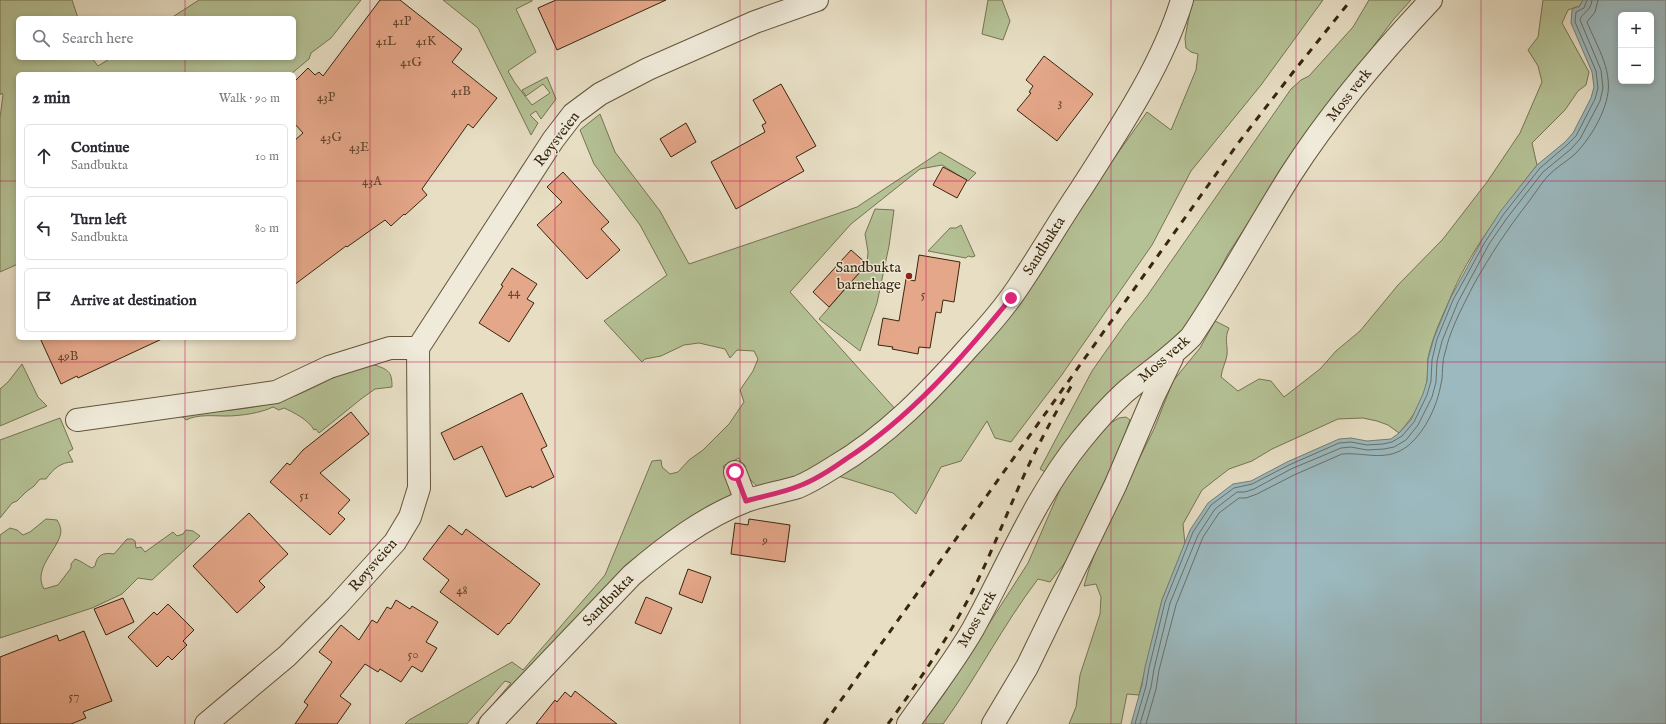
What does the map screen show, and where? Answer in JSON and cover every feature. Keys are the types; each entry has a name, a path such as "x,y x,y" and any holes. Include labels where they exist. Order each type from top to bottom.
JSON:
{"street":[{"name":"Røysveien","path":"206,724 286,656 326,617 395,542 410,517 420,488 418,348 553,140 573,114 600,94 648,69 755,22 817,0"},
{"name":"Sandbukta","path":"490,724 632,575 655,555 684,534 746,501 799,486 834,467 861,450 893,425 934,387 1011,298 1118,131 1159,56 1182,0"},
{"name":"Moss verk","path":"908,724 972,629 1035,511 1063,464 1081,440 1110,407 1125,393 1174,354 1191,337 1292,174 1330,120 1395,38 1431,0"},
{"path":"77,420 276,392 329,367 390,348 418,348"},
{"path":"992,724 1034,654 1115,486 1153,397 1174,354"},
{"path":"735,472 746,501"}],"green space":[{"path":"0,0 72,0 77,16 16,16 16,60 94,60 98,66 108,60 296,60 296,16 174,16 199,0 361,0 331,38 311,53 309,59 293,72 16,72 16,265 0,272 0,118 3,95 2,93 0,95"},
{"path":"443,0 532,0 516,9 536,52 508,71 515,83 532,105 550,93 543,84 526,96 522,90 547,77 556,99 541,119 536,111 530,115 538,123 531,135 478,28"},
{"path":"988,0 1002,0 1010,21 1003,40 982,34"},
{"path":"1192,0 1323,0 1261,85 1191,171 1152,245 1061,376 1011,442 995,438 987,421 961,461 941,467 916,514 893,493 838,476 880,449 908,425 1105,171 1147,112 1171,130 1196,70 1198,54 1191,52 1186,48 1185,38"},
{"path":"1369,0 1411,0 1393,20 1355,71 1257,209 1228,254 1194,319 1047,473 1040,469 1092,371 1147,296 1291,89 1301,80 1309,76 1353,27"},
{"path":"1543,0 1583,0 1579,7 1568,10 1562,23 1589,72 1586,85 1578,91 1565,110 1532,143 1537,165 1488,230 1457,283 1432,343 1428,358 1424,395 1413,415 1399,433 1388,425 1377,421 1363,418 1338,419 1272,449 1252,461 1229,469 1202,490 1183,524 1185,544 1162,600 1139,695 1127,694 1121,724 1069,724 1076,707 1080,675 1100,614 1101,597 1096,584 1084,586 1089,569 1104,529 1154,429 1173,381 1200,348 1215,321 1229,328 1226,338 1227,355 1221,377 1238,391 1259,379 1271,381 1284,397 1320,369 1336,351 1360,331 1398,285 1443,239 1487,182 1520,133 1542,82 1538,66 1528,50 1538,37"},
{"path":"600,114 615,152 660,211 689,264 857,207 940,152 976,173 968,181 942,165 920,169 851,224 790,292 897,411 800,479 759,488 747,474 739,458 723,466 733,493 730,498 480,724 476,724 511,683 505,681 467,724 405,724 409,720 512,662 523,670 605,575 652,461 661,460 662,467 670,474 678,472 689,460 703,450 729,424 744,402 740,390 753,371 758,359 754,351 737,350 730,358 725,349 699,343 684,345 661,356 645,359 642,362 604,321 667,275 640,225 594,164 580,130"},
{"path":"875,209 894,210 889,246 877,303 860,351 819,319 867,264 868,252 865,234"},
{"path":"961,225 975,256 968,256 966,258 928,251 950,228 956,228"},
{"path":"22,364 38,397 47,406 0,426 0,389 8,382"},
{"path":"375,365 384,368 389,372 392,387 375,389 319,433 316,429 314,430 305,420 284,408 279,410 273,407 244,415 201,416 186,420 183,417 169,416 170,414 260,406 300,394 353,370"},
{"path":"1126,417 1130,420 1119,451 1067,560 1050,582 1038,579 1013,614 943,724 922,724 944,694 1028,563 1062,485 1084,451 1104,427 1119,418"},
{"path":"60,418 73,449 68,452 73,462 61,465 54,469 46,479 40,479 17,501 12,503 0,518 0,440"},
{"path":"46,519 57,520 61,532 43,568 41,582 44,589 58,585 71,568 71,564 75,559 92,568 95,566 97,559 101,555 107,553 114,554 127,539 132,539 135,541 136,548 141,547 145,552 173,532 177,536 183,534 186,530 193,531 200,536 152,580 138,578 122,594 92,608 0,638 0,535 10,528 17,530 23,535 30,532"}],"water":[{"path":"1583,0 1666,0 1666,724 1131,724 1142,685 1145,667 1162,600 1190,530 1208,503 1233,484 1251,481 1287,462 1339,439 1351,438 1367,441 1391,439 1411,420 1423,394 1427,381 1428,359 1434,338 1450,299 1482,240 1500,212 1537,165 1565,142 1573,133 1591,98 1594,87 1592,72 1571,23 1572,10 1579,7"}],"building":[{"path":"380,0 400,0 462,49 452,62 497,98 473,128 468,124 422,189 427,195 391,226 385,220 347,247 346,246 296,284 296,139 303,133 296,125 296,80 308,68 315,75 319,72 323,76"},
{"path":"556,0 666,0 557,50 538,8"},
{"path":"1044,56 1093,94 1057,141 1017,110 1031,93 1029,92 1033,86 1026,80"},
{"path":"781,84 816,146 796,157 804,171 736,209 711,162 765,132 762,125 766,123 753,100"},
{"path":"686,123 696,142 671,157 660,139"},
{"path":"943,167 967,180 957,198 933,185"},
{"path":"563,172 609,222 601,229 620,250 587,279 537,225 562,202 547,187"},
{"path":"851,250 867,264 829,307 813,292"},
{"path":"919,255 960,262 954,302 943,300 941,313 936,312 930,348 919,347 918,354 892,349 893,347 878,345 883,318 899,321 906,279 915,281"},
{"path":"512,268 537,284 527,299 534,303 509,342 479,323 503,286 501,285"},
{"path":"41,340 160,340 78,378 77,376 61,384"},
{"path":"522,393 547,446 541,449 554,477 532,488 531,486 506,497 482,446 454,460 441,433"},
{"path":"351,412 369,434 320,473 350,500 338,513 345,519 330,535 270,482 287,463 290,465 303,450"},
{"path":"249,513 288,554 259,581 265,587 237,613 193,566"},
{"path":"749,519 790,525 785,562 731,554 735,523 748,525"},
{"path":"449,525 462,535 466,529 540,584 509,624 508,623 498,635 440,592 449,580 423,559"},
{"path":"688,569 711,577 702,603 679,594"},
{"path":"646,597 672,608 661,634 635,623"},
{"path":"123,598 134,622 106,635 94,609"},
{"path":"396,600 410,609 412,606 438,622 426,642 437,648 422,672 412,666 401,682 380,669 378,672 365,664 340,696 351,704 337,724 295,724 308,705 304,702 332,662 319,652 341,625 359,640 372,620 377,623 387,607 391,609"},
{"path":"168,604 194,630 183,641 187,645 172,660 168,656 157,667 128,637 154,612 157,615"},
{"path":"84,631 112,701 83,712 86,718 71,724 0,724 0,657 57,635 59,641"},
{"path":"575,691 617,724 536,724 555,700 557,702 565,692 571,697"}],"railway":[{"path":"824,724 1239,142 1351,0"},
{"path":"888,724 931,662 970,596 1033,457 1052,419 1073,383"}],"place":[{"name":"Sandbukta barnehage","path":"909,276"}],"route":[{"path":"735,472 746,501 799,486 861,450 893,425 934,387 1011,298"}]}
